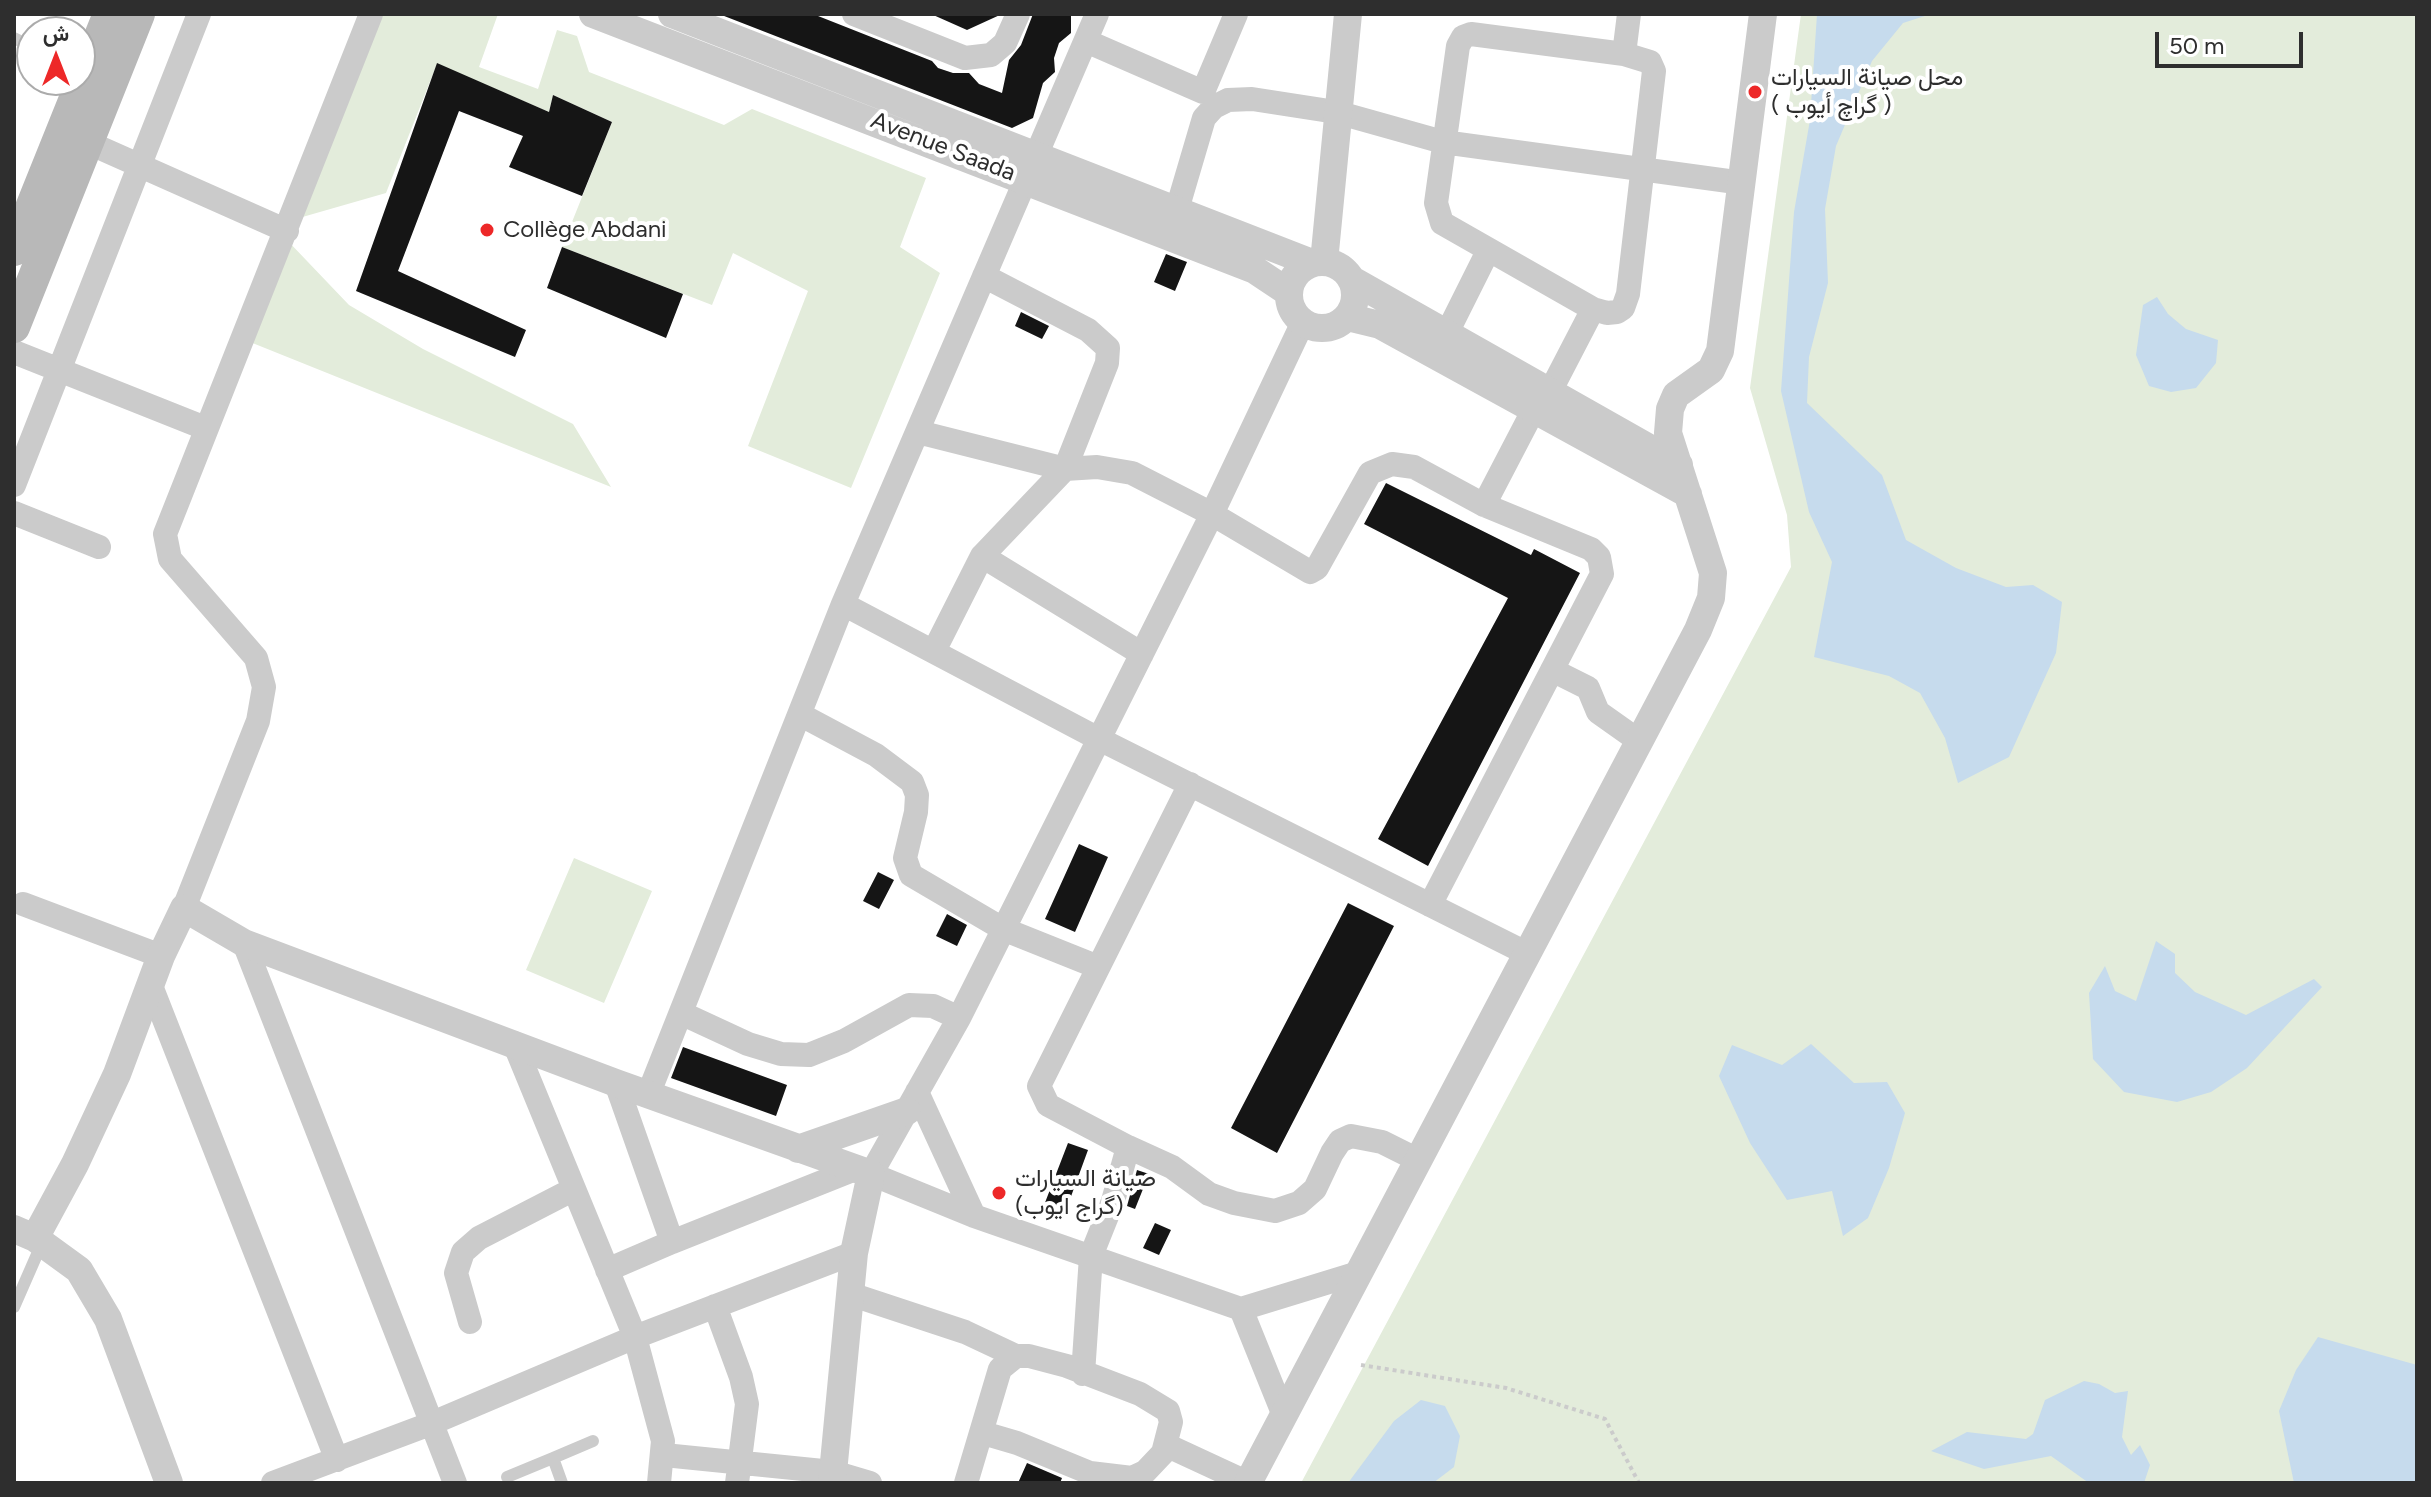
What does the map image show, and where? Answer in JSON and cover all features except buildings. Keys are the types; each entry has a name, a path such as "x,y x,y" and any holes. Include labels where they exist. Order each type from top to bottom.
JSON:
{"main road":[{"path":"96,42 109,14"},
{"path":"14,327 139,14"},
{"path":"14,250 21,208 71,96"}],"street":[{"path":"14,485 142,166 199,14"},
{"path":"169,1483 108,1319 79,1270 30,1237 75,1164 117,1074 161,956 184,908 264,702 256,658 180,574 166,545 165,534 371,14"},
{"name":"Avenue Saada","path":"593,14 688,51 1030,168 1176,213 1318,262"},
{"name":"Avenue Saada","path":"672,14 701,19 1255,270 1288,292"},
{"path":"854,14 965,58 991,55 1005,43 1018,14"},
{"path":"648,1095 843,604 1096,14"},
{"path":"1176,213 1236,14"},
{"path":"1318,262 1348,14"},
{"path":"1624,54 1629,14"},
{"path":"1166,1445 1248,1483 1355,1274 1639,741 1711,598 1713,573 1668,433 1670,409 1676,395 1711,370 1720,351 1763,14"},
{"path":"688,51 701,19"},
{"path":"1494,25 1650,62 1654,71 1628,294 1623,308 1607,313 1593,309 1447,229 1438,213 1443,142 1458,46 1463,37 1494,25"},
{"path":"1086,41 1208,100 1252,99 1336,112 1443,142 1743,183"},
{"path":"89,143 287,231"},
{"path":"1438,342 1488,251"},
{"path":"1352,280 1355,301 1347,317 1325,328 1303,322 1289,304 1288,292 1296,274 1318,262 1335,264 1352,280 1438,342 1542,400 1688,494"},
{"path":"934,651 982,556 1065,469 1107,363 1108,348 1088,330 984,276"},
{"path":"1484,505 1593,309"},
{"path":"1347,317 1438,342"},
{"path":"832,1477 863,1172 912,1101 959,1018 1212,514 1303,322"},
{"path":"14,352 205,428"},
{"path":"1542,400 1679,465"},
{"path":"918,432 1065,469 1097,467 1132,473 1212,514 1310,572 1317,568 1370,473 1382,466 1402,463 1484,505 1591,549 1599,557 1602,574 1430,905"},
{"path":"14,513 99,547"},
{"path":"982,556 1142,654"},
{"path":"843,604 1097,738 1526,953"},
{"path":"1552,670 1588,688 1598,712 1639,741"},
{"path":"801,715 876,755 912,782 917,795 916,812 905,858 911,875 1003,929 1098,967"},
{"path":"1190,784 1039,1086 1048,1105 1172,1167 1209,1194 1259,1210 1275,1211 1299,1203 1315,1189 1340,1141 1351,1136 1382,1142 1416,1159"},
{"path":"23,904 161,956"},
{"path":"184,908 244,943 974,1216 1241,1309 1355,1274"},
{"path":"244,943 455,1483"},
{"path":"151,986 337,1460"},
{"path":"681,1013 748,1044 781,1054 809,1055 844,1041 909,1005 933,1006 959,1018"},
{"path":"514,1043 635,1337 663,1441 659,1483"},
{"path":"616,1083 672,1242"},
{"path":"798,1149 912,1101"},
{"path":"912,1101 974,1216"},
{"path":"1083,1374 1091,1256 1113,1201 1128,1147"},
{"path":"607,1270 672,1242 863,1172"},
{"path":"470,1322 456,1273 463,1252 479,1238 574,1189"},
{"path":"273,1483 430,1424 635,1337 854,1253"},
{"path":"850,1294 965,1332 1016,1356 1046,1360 1158,1403 1168,1411 1171,1422 1166,1445 1155,1464 1132,1478 1090,1473 1017,1443 983,1433"},
{"path":"715,1306 737,1362 747,1404 738,1473"},
{"path":"1241,1309 1283,1413"},
{"path":"966,1483 1000,1369 1016,1356"},
{"path":"664,1455 738,1473 832,1477 870,1483"}],"lane":[{"path":"14,1307 30,1237"},
{"path":"507,1477 593,1441"},
{"path":"553,1458 562,1483"}],"path":[{"path":"1361,1365 1506,1388 1605,1419 1639,1483"}],"green space":[{"path":"374,14 498,14 479,67 538,89 557,30 577,36 589,72 724,125 752,109 926,178 900,247 940,273 851,488 748,446 808,291 733,253 712,305 562,247 612,122 553,95 549,112 437,64 386,193 299,218"},
{"path":"1801,14 2417,14 2417,1483 1301,1483 1791,567 1787,515 1750,388"},
{"path":"286,239 349,305 423,349 573,424 611,487 245,340"},
{"path":"574,858 652,891 604,1003 526,970"}],"water":[{"path":"1817,14 1931,14 1903,23 1872,61 1836,146 1825,209 1828,283 1809,357 1807,403 1882,475 1906,540 1956,568 2006,587 2033,585 2062,602 2056,653 2009,757 1958,783 1945,738 1920,693 1889,676 1814,657 1832,562 1809,512 1781,391 1794,212 1810,120"},
{"path":"2157,297 2168,314 2186,329 2218,340 2216,363 2196,388 2171,392 2149,386 2136,355 2143,305"},
{"path":"2156,941 2175,954 2175,973 2195,992 2246,1015 2314,979 2322,987 2247,1068 2211,1092 2177,1102 2124,1092 2093,1059 2089,993 2105,966 2115,991 2136,1001"},
{"path":"1811,1044 1854,1083 1887,1082 1905,1113 1889,1168 1868,1218 1843,1236 1832,1191 1787,1200 1750,1143 1719,1076 1732,1045 1782,1065"},
{"path":"2318,1337 2417,1365 2417,1483 2294,1483 2279,1411 2296,1370"},
{"path":"2084,1381 2099,1384 2115,1393 2128,1391 2122,1437 2131,1455 2140,1445 2150,1465 2144,1483 2089,1483 2051,1456 1984,1469 1931,1451 1967,1432 2026,1439 2033,1434 2045,1400"},
{"path":"1421,1400 1445,1406 1460,1436 1454,1467 1433,1483 1348,1483 1394,1421"}],"place":[{"name":"محل صيانة السيارات ( گراچ أيوب )","path":"1755,92"},
{"name":"Collège Abdani","path":"487,230"},
{"name":"صيانة السيارات (گراج ايوب)","path":"999,1193"}]}
